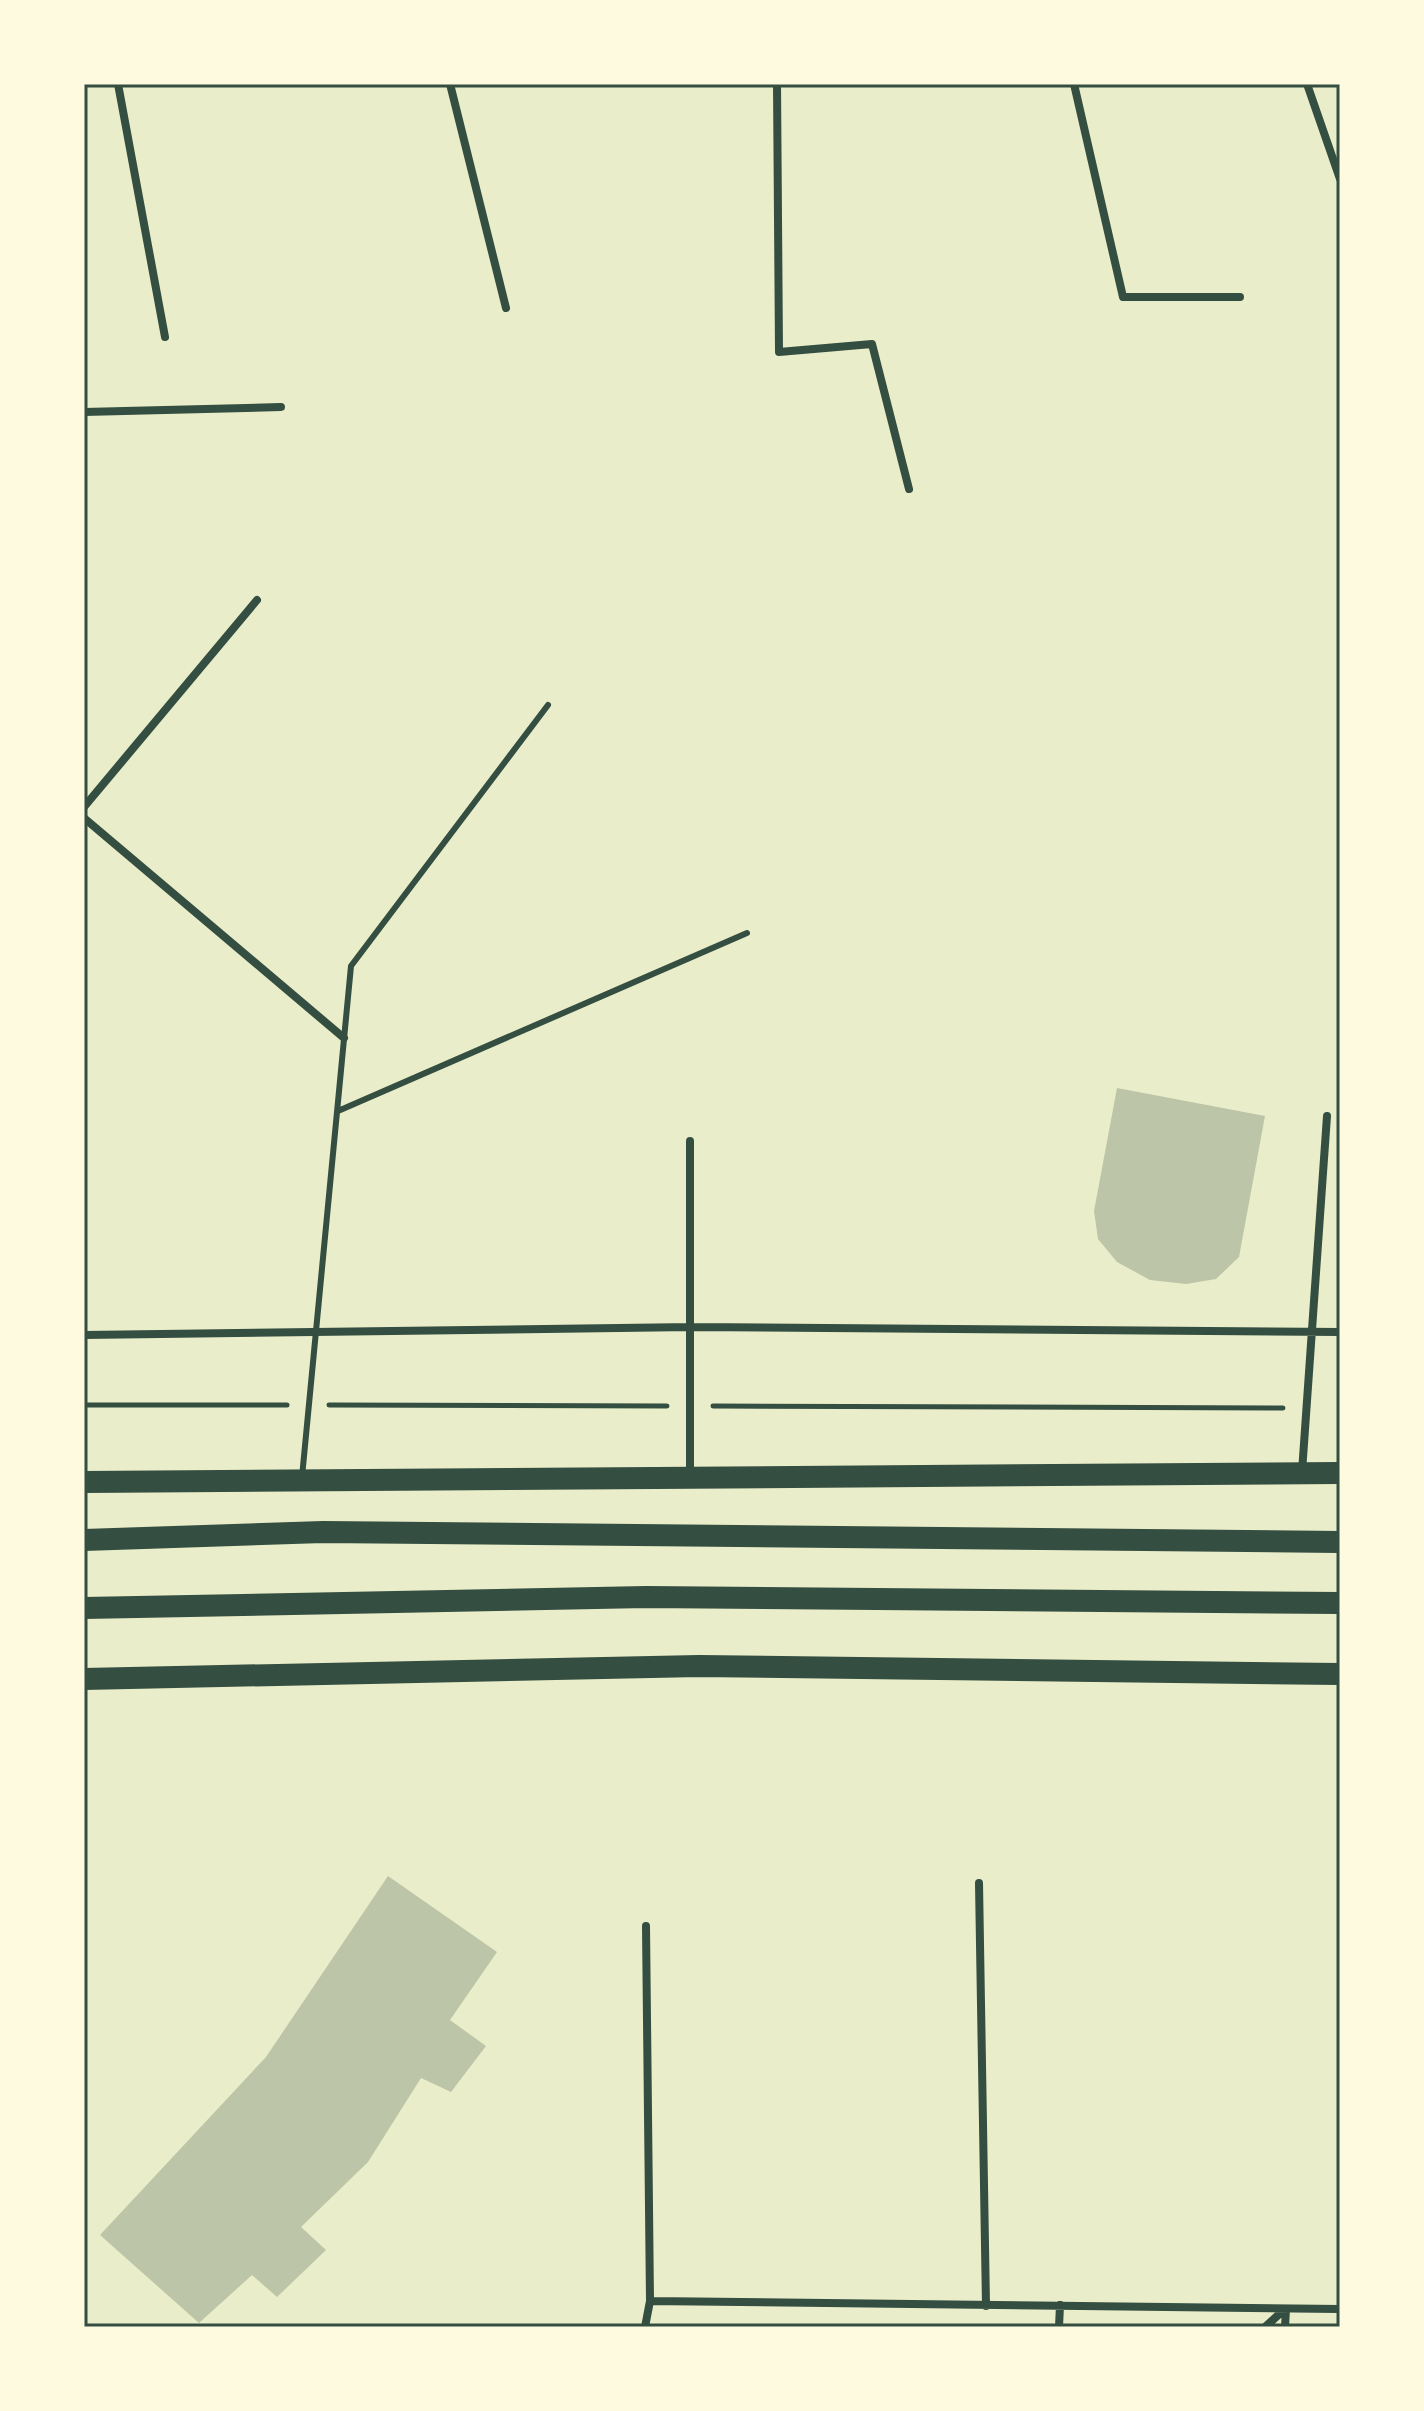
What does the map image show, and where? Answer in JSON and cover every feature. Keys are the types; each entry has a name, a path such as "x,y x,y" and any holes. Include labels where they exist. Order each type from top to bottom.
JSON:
{"highway":[{"path":"84,1482 1340,1473"},
{"path":"84,1540 323,1532 1340,1542"},
{"path":"84,1608 646,1597 1340,1603"},
{"path":"84,1679 699,1666 1340,1674"}],"street":[{"path":"118,84 165,337"},
{"path":"450,84 506,308"},
{"path":"777,84 779,352 872,344 909,489"},
{"path":"1074,84 1123,297 1240,297"},
{"path":"1307,84 1340,179"},
{"path":"84,412 281,407"},
{"path":"84,807 257,600"},
{"path":"84,818 344,1038"},
{"path":"1302,1473 1327,1116"},
{"path":"690,1141 690,1478"},
{"path":"84,1335 692,1327 1340,1332"},
{"path":"979,1883 986,2306"},
{"path":"645,2327 650,2301 646,1926"},
{"path":"650,2301 1340,2309"},
{"path":"1059,2327 1060,2305"},
{"path":"1265,2327 1286,2309"},
{"path":"1285,2327 1286,2309"}],"lane":[{"path":"302,1482 351,966 548,705"},
{"path":"338,1111 747,933"}],"building":[{"path":"1117,1088 1265,1116 1239,1257 1216,1279 1186,1284 1150,1280 1117,1262 1098,1239 1094,1211"},
{"path":"388,1876 497,1952 450,2020 486,2046 451,2092 421,2078 368,2162 301,2227 326,2250 277,2297 252,2275 199,2323 100,2235 266,2057"}]}
